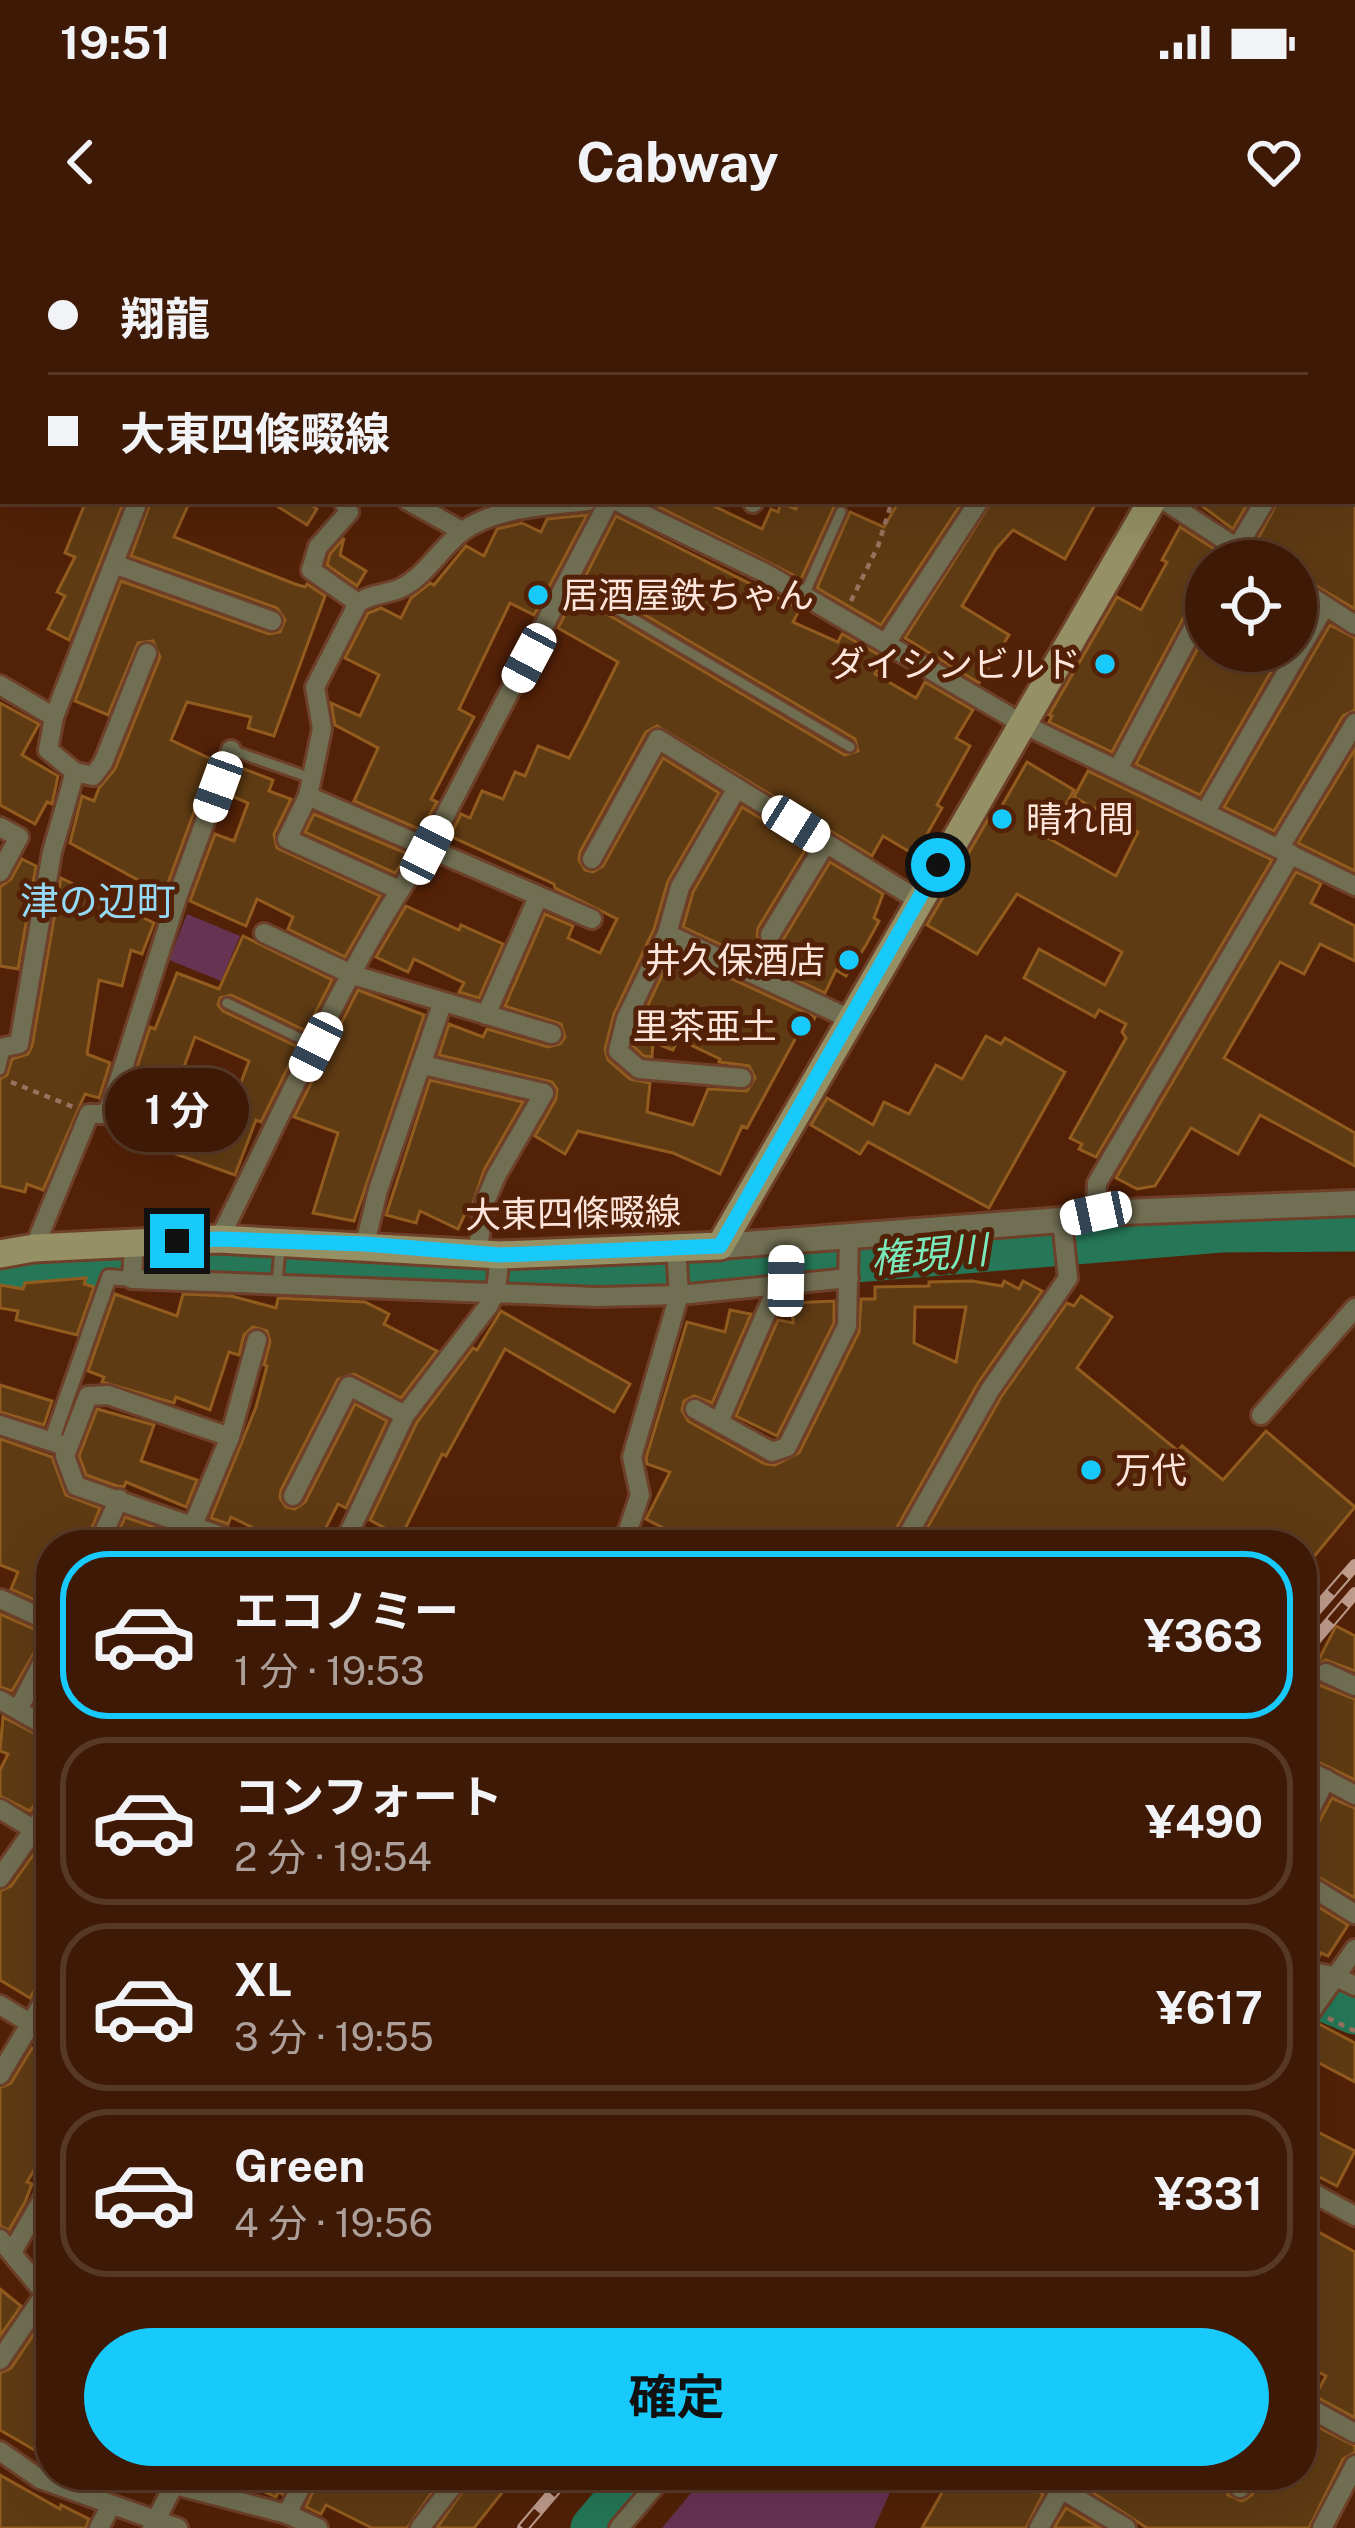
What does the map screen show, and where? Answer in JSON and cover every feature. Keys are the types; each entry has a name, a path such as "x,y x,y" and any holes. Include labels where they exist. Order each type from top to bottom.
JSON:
{"main road":[{"name":"大東四條畷線","path":"0,1254 34,1248 219,1239 365,1244 492,1256 677,1254 720,1246 1150,504"}],"street":[{"path":"137,504 54,717 48,750 75,772 93,776 104,763 147,653"},
{"path":"412,504 462,531"},
{"path":"399,890 287,839 310,788 322,729 315,687 358,603 370,594 403,588 462,531 496,512 570,504"},
{"path":"219,1239 353,975 399,890 427,850 610,504"},
{"path":"618,504 804,595 1022,723 1355,886"},
{"path":"886,643 978,504"},
{"path":"1169,504 1215,540"},
{"path":"1241,540 1263,504"},
{"path":"352,505 318,547 311,570 358,603"},
{"path":"114,564 272,621"},
{"path":"1317,600 1355,625"},
{"path":"1206,811 1325,606"},
{"path":"1118,769 1185,643"},
{"path":"0,685 54,717"},
{"path":"1096,1213 1097,1183 1355,723"},
{"path":"592,859 658,739 918,900"},
{"path":"34,1248 89,1114 106,1114 113,1099 177,898 231,750"},
{"path":"1,1061 19,1044 52,852 75,772"},
{"path":"310,788 427,850 592,919"},
{"path":"737,788 680,887 667,934 626,1019 618,1052 639,1069 742,1078"},
{"path":"0,827 52,852"},
{"path":"0,872 19,837"},
{"path":"770,935 826,843"},
{"path":"486,1015 538,897"},
{"path":"264,933 353,975 552,1034"},
{"path":"667,934 850,1019"},
{"path":"365,1244 378,1190 442,1004"},
{"path":"350,1530 405,1415 495,1293 485,1202 544,1094 423,1065"},
{"path":"720,1246 1063,1226 1096,1213 1355,1203"},
{"path":"911,1530 990,1390 1068,1278 1063,1226"},
{"path":"695,1408 772,1452 787,1447 847,1326 849,1236"},
{"path":"719,1422 783,1283 787,1241"},
{"path":"123,1244 60,1444 76,1486 205,1530"},
{"path":"123,1244 132,1280"},
{"path":"633,1530 640,1495 632,1457 679,1292 677,1254"},
{"path":"109,1277 495,1293 679,1292 849,1277"},
{"path":"1261,1415 1355,1308"},
{"path":"193,1525 230,1437 256,1340"},
{"path":"292,1496 349,1386 405,1415"},
{"path":"60,1444 88,1396 109,1395 230,1437"},
{"path":"0,1425 60,1444"},
{"path":"105,1530 119,1499"},
{"path":"0,1599 36,1615"},
{"path":"36,1667 9,1705 36,1720"},
{"path":"1326,1673 1355,1686"},
{"path":"1317,1775 1355,1795"},
{"path":"1317,1797 1326,1780"},
{"path":"0,1809 36,1830"},
{"path":"0,1878 36,1824"},
{"path":"1317,1890 1355,1914"},
{"path":"1317,2000 1355,1949"},
{"path":"1317,1975 1355,1986"},
{"path":"0,2005 36,2027"},
{"path":"0,2075 36,2013"},
{"path":"1317,2195 1355,2216"},
{"path":"36,2206 6,2246 36,2283"},
{"path":"0,2360 36,2314"},
{"path":"1317,2412 1355,2433"},
{"path":"0,2451 36,2476"},
{"path":"1322,2528 1355,2465"},
{"path":"70,2490 154,2524 178,2528"},
{"path":"154,2524 172,2490"},
{"path":"205,2490 318,2528"},
{"path":"287,2514 299,2490"},
{"path":"420,2528 449,2490"},
{"path":"619,2528 651,2490"},
{"path":"1039,2528 1060,2490"},
{"path":"1076,2490 1126,2528"},
{"path":"99,2528 111,2505"},
{"path":"246,2528 253,2507"}],"lane":[{"path":"804,595 841,512"},
{"path":"569,581 850,747"},
{"path":"231,750 310,788"},
{"path":"227,1003 316,1047"},
{"path":"277,1285 281,1242"}],"path":[{"path":"843,617 878,546 891,504"},
{"path":"1,1061 89,1114"}],"shaded area":[{"path":"187,914 240,936 221,981 169,960"},
{"path":"694,2490 891,2490 874,2528 662,2528"}],"building":[{"path":"85,504 123,504 69,640 48,629 65,596 57,592 75,557 65,553"},
{"path":"150,504 189,504 174,537 295,584 307,584 325,596 274,736 248,728 251,717 187,702 171,740 213,760 164,894 70,843 82,796 94,801 115,769 160,657 153,641 138,643 108,715 75,701 121,581 269,634 280,632 285,620 277,608 131,556"},
{"path":"274,504 310,504 317,509 307,525"},
{"path":"653,504 709,504 762,529 771,509 778,512 781,504 796,509 798,504 835,505 801,579"},
{"path":"897,504 961,504 881,625 817,588 850,512 884,527"},
{"path":"990,504 1095,504 1065,559 1013,530 996,549 962,606 1009,635 979,683 905,638"},
{"path":"1199,504 1247,504 1233,529"},
{"path":"1276,504 1355,504 1355,609 1317,586 1317,540 1257,540"},
{"path":"587,515 534,615 510,603 459,709 474,717 431,799 437,802 421,830 354,801 378,748 335,725 331,703 360,716 379,675 345,658 368,613 381,608 401,618 411,598 430,583 434,585 466,546 484,556 497,529 522,523 541,532 547,519"},
{"path":"616,516 800,609 793,622 838,642 842,634 883,657 875,674 916,698 925,682 973,710 956,738 970,746 915,855 883,836 872,856 657,726 646,732 580,852 585,870 593,872 603,866 663,758 719,793 668,881 654,929 614,1014 605,1049 608,1060 630,1079 650,1083 647,1112 693,1125 708,1089 747,1091 755,1078 749,1066 719,1062 678,1039 673,1050 653,1042 652,1057 633,1046 673,952 815,1017 808,1034 800,1030 747,1128 742,1126 720,1174 673,1153 578,1131 565,1154 535,1136 556,1099 552,1082 439,1055 449,1024 483,1037 487,1029 548,1047 560,1044 565,1037 561,1024 505,1006 545,914 573,926 568,938 600,953 617,919 450,836 461,814 470,818 482,791 503,799 515,772 525,776 538,746 569,758 586,726 618,662 558,628 575,595 845,755 858,751 855,739 584,579"},
{"path":"1180,527 1200,540 1185,540 1185,615 1112,752 1049,722 1049,715 1117,597 1141,610 1167,562 1162,560"},
{"path":"344,538 340,555 366,571 357,586 327,565"},
{"path":"1330,625 1355,638 1355,710 1343,716 1274,831 1224,807 1303,672 1317,672 1317,647"},
{"path":"1185,672 1271,672 1200,795 1136,764"},
{"path":"0,703 39,724 22,755 58,776 52,804 47,802 35,824 0,805"},
{"path":"1355,749 1355,871 1298,843"},
{"path":"1027,762 1074,790 1048,838 1116,876 1138,832 1074,797 1088,771 1272,860 1096,1157 1070,1138 1126,1038 1122,1032 1126,1024 1099,1010 1095,1017 1024,978 1039,949 1105,985 1122,952 1017,894 977,954 927,925"},
{"path":"239,767 273,780 269,791 291,799 274,834 277,848 380,896 345,957 288,929 293,917 257,899 246,926 190,901 215,834 234,841 248,803 229,795"},
{"path":"742,807 807,847 758,928 762,946 781,943 830,862 883,894 874,918 879,921 866,945 846,976 836,970 825,993 683,927 693,892"},
{"path":"314,814 408,854 395,873 305,832"},
{"path":"22,859 36,866 18,969 0,966 0,887 11,879"},
{"path":"1296,872 1321,884 1311,903 1355,926 1355,961 1320,944 1304,974 1280,962 1224,1058 1355,1133 1355,1166 1260,1115 1238,1154 1191,1128 1155,1186 1137,1189 1116,1178"},
{"path":"61,878 154,923 142,954 131,950 122,986 99,980 87,1054 110,1063 99,1098 85,1094 43,1190 27,1184 25,1192 0,1186 0,1079 7,1075 12,1059 28,1054 32,1046"},
{"path":"406,906 503,944 479,998 459,992 464,983 414,959 408,972 376,957"},
{"path":"243,936 332,980 306,1031 231,995 220,998 223,1011 298,1047 261,1122 256,1120 235,1175 162,1149 165,1141 125,1123 131,1109 124,1107 150,1027 155,1029 177,973 219,989","holes":["195,1037 249,1061 226,1123 171,1102"]},
{"path":"358,990 424,1015 354,1221 313,1213 338,1133 294,1117"},
{"path":"986,1036 1001,1044 1005,1038 1065,1072 989,1208 868,1142 860,1154 811,1125 827,1098 873,1125 884,1102 909,1114 936,1065 962,1079"},
{"path":"430,1080 523,1102 484,1170 469,1215 465,1214 458,1229 420,1211 416,1223 386,1215"},
{"path":"86,1278 84,1284 94,1287 77,1335 16,1320 18,1311 0,1308 0,1285 23,1289 25,1283"},
{"path":"972,1281 1002,1286 1004,1281 1019,1289 1023,1281 1042,1291 978,1383 895,1530 667,1530 646,1519 670,1472 647,1464 646,1458 687,1322 725,1332 730,1310 751,1314 712,1403 694,1396 684,1401 682,1410 688,1421 765,1464 775,1465 799,1453 859,1332 861,1299 875,1299 875,1287 929,1286 929,1282","holes":["915,1307 966,1307 956,1362 914,1343"]},
{"path":"115,1294 177,1316 183,1294 231,1296 276,1308 278,1298 365,1302 389,1314 384,1324 437,1351 401,1398 354,1374 338,1379 281,1490 286,1507 295,1509 305,1502 355,1404 387,1421 346,1508 338,1504 325,1530 257,1530 231,1517 228,1524 211,1518 256,1407 267,1366 267,1331 253,1327 244,1335 239,1355 229,1352 210,1410 176,1397 174,1403 102,1382 104,1377 88,1371"},
{"path":"1081,1296 1112,1317 1077,1368 1178,1451 1182,1446 1223,1480 1266,1431 1355,1507 1317,1553 1317,1530 926,1530 1001,1397 1067,1303 1074,1306"},
{"path":"834,1301 834,1323 777,1436 736,1416 778,1320 793,1323 792,1303"},
{"path":"501,1311 630,1384 614,1412 505,1349 446,1456 442,1454 404,1530 388,1530 370,1520 417,1422 473,1348 477,1350"},
{"path":"0,1385 52,1401 44,1425 0,1412"},
{"path":"97,1409 154,1425 141,1461 197,1480 186,1507 126,1482 124,1487 117,1486 86,1475 79,1456"},
{"path":"0,1439 52,1457 66,1495 100,1508 91,1530 36,1530 36,1600 11,1589 18,1572 0,1565"},
{"path":"125,1517 162,1530 119,1530"},
{"path":"0,1614 36,1630 36,1650 12,1691 0,1687"},
{"path":"1336,1626 1355,1636 1355,1671 1326,1660 1317,1663"},
{"path":"1317,1680 1355,1699 1355,1780 1317,1761"},
{"path":"3,1717 36,1734 36,1803 30,1811 0,1796 0,1770 8,1754 0,1751"},
{"path":"1332,1798 1355,1808 1355,1898 1317,1876 1317,1826"},
{"path":"36,1851 36,1988 30,1998 0,1980 0,1891 11,1886"},
{"path":"1317,1906 1348,1925 1328,1956 1321,1953 1318,1959"},
{"path":"1317,2026 1355,2043 1355,2082 1317,2062"},
{"path":"32,2048 36,2050 36,2167 27,2182 32,2184 25,2202 9,2230 0,2226 0,2088 11,2083"},
{"path":"1317,2132 1355,2151 1337,2186 1317,2176"},
{"path":"1317,2231 1355,2252 1355,2418 1317,2397 1326,2376 1317,2371"},
{"path":"0,2289 21,2306 0,2336"},
{"path":"36,2331 36,2451 0,2430 0,2373 11,2368"},
{"path":"1317,2427 1355,2446 1355,2452 1343,2459 1309,2528 1147,2528 1089,2490 1229,2490 1228,2495 1242,2501 1254,2490 1317,2490"},
{"path":"0,2475 60,2509 61,2505 89,2519 86,2528 0,2528"},
{"path":"313,2490 434,2490 407,2528 372,2528 326,2505 321,2514 306,2507"},
{"path":"464,2490 504,2490 474,2528 437,2528"},
{"path":"944,2490 1036,2490 1043,2494 1026,2528 922,2528"},
{"path":"1066,2508 1100,2528 1054,2528"}],"waterway":[{"name":"権現川","path":"0,1275 107,1265 219,1264 509,1278 673,1275 1221,1230 1355,1229"},
{"path":"1317,1996 1355,2012"},
{"path":"593,2528 625,2490"}],"railway":[{"path":"1317,1609 1355,1565"},
{"path":"1317,1637 1355,1593"},
{"path":"523,2528 555,2490"}],"place":[{"name":"居酒屋鉄ちゃん","path":"538,595"},
{"name":"ダイシンビルド","path":"1105,664"},
{"name":"晴れ間","path":"1002,819"},
{"name":"井久保酒店","path":"849,960"},
{"name":"里茶亜土","path":"801,1026"},
{"name":"万代","path":"1091,1470"}],"district":[{"name":"津の辺町","path":"98,901"}],"route":[{"path":"177,1241 365,1244 500,1255 720,1246 938,865"}]}
